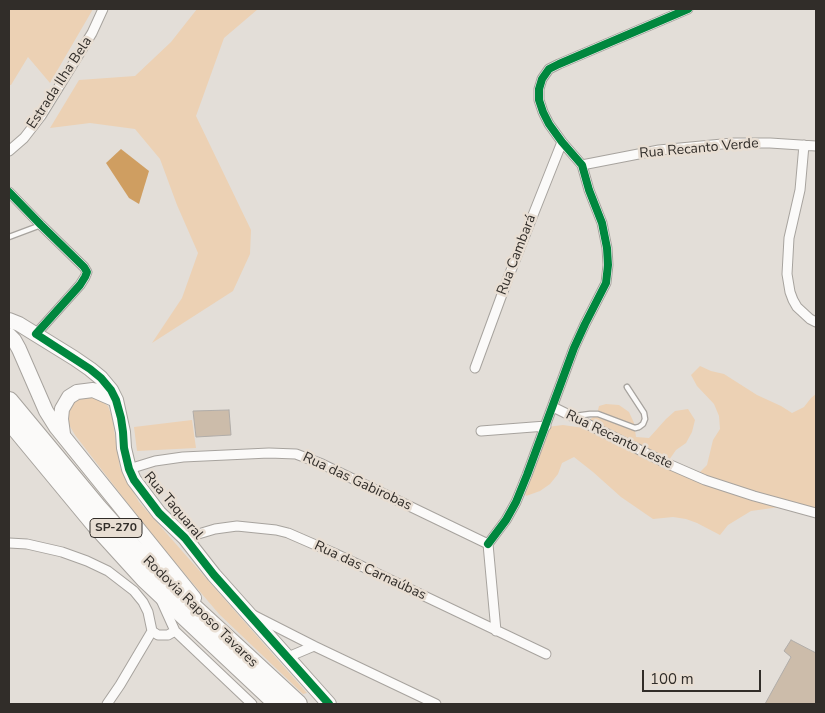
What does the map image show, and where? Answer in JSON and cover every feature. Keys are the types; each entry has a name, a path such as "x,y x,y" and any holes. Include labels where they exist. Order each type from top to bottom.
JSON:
{"highway":[{"name":"Rodovia Raposo Tavares","path":"9,401 139,554 298,704"},
{"name":"Rodovia Raposo Tavares","path":"9,420 95,524 157,591 278,704"}],"main road":[{"path":"9,320 36,334 90,369 101,378 111,390 116,400"},
{"path":"9,334 19,349 46,411 64,437 185,588 234,644"},
{"path":"64,437 61,419 62,408 69,397 77,392 93,390 116,400"},
{"name":"Rua Taquaral","path":"116,400 128,469 134,480 159,513 185,538 246,611"},
{"path":"246,611 329,704"}],"street":[{"name":"Estrada Ilha Bela","path":"9,151 24,138 41,116 92,33 103,9"},
{"path":"582,165 549,124 539,100 539,89 542,79 549,69 688,9"},
{"name":"Rua Cambará","path":"475,368 508,278 562,142"},
{"name":"Rua Recanto Verde","path":"582,165 659,150 724,144 770,143 816,146"},
{"path":"804,146 800,190 789,238 787,274 790,292 797,308 816,322"},
{"name":"Rua Recanto Leste","path":"582,165 589,190 602,223 607,248 606,283 574,348 553,407 666,463 705,480 816,513"},
{"path":"9,192 84,267 86,274 80,285 36,334"},
{"path":"496,631 488,544 506,520 516,502 553,407"},
{"path":"481,430 546,426"},
{"name":"Rua das Gabirobas","path":"128,469 183,457 269,453 296,454 322,464 488,544"},
{"name":"Rua das Carnaúbas","path":"185,538 236,526 288,533 546,654"},
{"path":"9,542 62,552 87,561 108,571 134,591 143,602 148,612 152,631 107,704"},
{"path":"157,591 175,631 252,704"},
{"name":"Rua Taquaral","path":"246,611 314,646 436,704"},
{"path":"152,631 158,635 168,635 175,631"},
{"path":"288,657 314,646"}],"lane":[{"path":"9,236 41,225"},
{"path":"571,417 598,414 635,428 639,427 645,420 644,413 627,387"}],"shaded area":[{"path":"9,9 93,9 50,83 28,57 11,85 9,85"},
{"path":"197,9 258,9 224,38 196,116 251,230 250,254 233,291 152,343 182,298 198,253 160,159 135,129 90,123 50,128 79,80 135,76 171,42"},
{"path":"121,149 149,171 139,204 129,198 106,163"},
{"path":"700,366 724,374 757,395 792,413 804,407 816,394 816,514 787,506 751,511 728,525 720,535 686,519 673,517 653,519 621,497 574,457 562,463 558,474 550,484 540,491 526,496 528,465 526,464 530,453 547,427 563,425 584,428 588,421 597,414 599,406 606,404 619,405 629,412 634,423 636,437 649,438 675,411 688,409 695,420 692,432 686,443 676,450 669,460 698,474 707,465 713,440 720,429 719,416 714,404 697,386 691,375"},
{"path":"94,395 108,406 112,417 120,468 139,502 307,693 303,694 219,614 155,539 75,435 68,423 67,411 75,399"},
{"path":"192,420 196,448 137,451 134,427"}],"building":[{"path":"229,410 231,435 196,437 193,411"},
{"path":"791,640 816,653 816,704 765,704 791,657 784,651"}],"cycle path":[{"path":"488,544 506,520 516,502 574,348 606,283 607,248 602,223 589,190 582,165 562,142 543,112 539,100 539,89 542,79 549,69 559,64 688,9"},
{"path":"9,192 87,272 80,285 36,334 90,369 111,390 121,418 124,448 134,480 159,513 185,538 214,575 329,704"}]}
